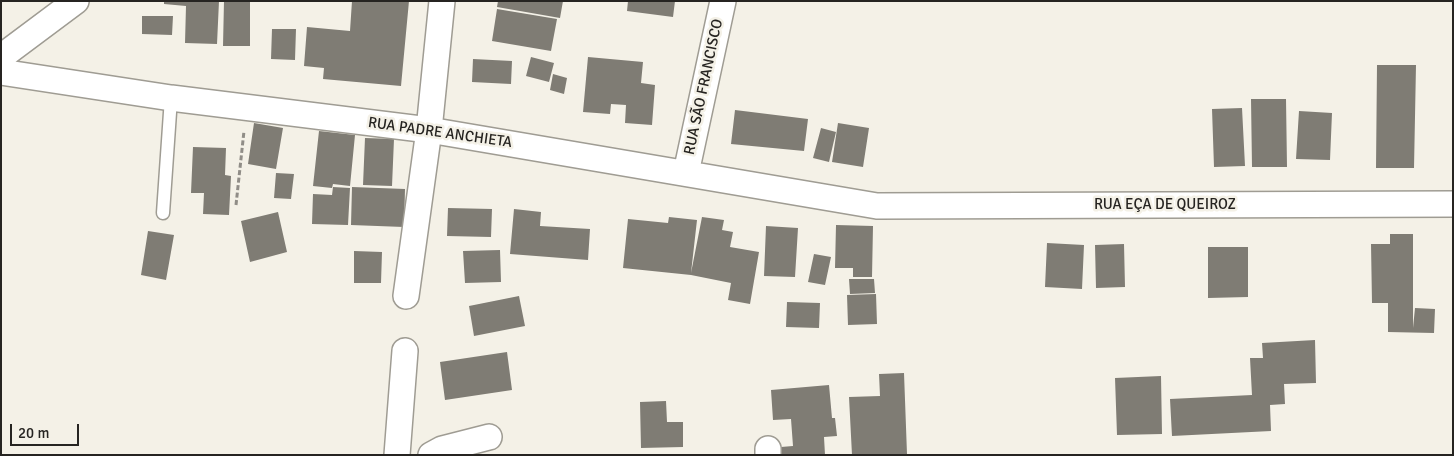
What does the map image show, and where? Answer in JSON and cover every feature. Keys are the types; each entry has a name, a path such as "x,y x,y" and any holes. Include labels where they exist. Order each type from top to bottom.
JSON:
{"street":[{"path":"1,57 76,1"},
{"path":"406,296 429,130 442,1"},
{"name":"RUA SÃO FRANCISCO","path":"686,173 723,1"},
{"name":"RUA PADRE ANCHIETA","path":"1,72 171,98 429,130 877,206"},
{"name":"RUA EÇA DE QUEIROZ","path":"877,206 1453,204"},
{"path":"398,455 405,351"},
{"path":"431,455 442,449 489,437"}],"lane":[{"path":"163,214 171,98"}],"path":[{"path":"236,205 246,108"}],"building":[{"path":"164,1 219,1 217,44 185,43 186,6 164,4"},
{"path":"224,1 250,1 250,46 223,46"},
{"path":"352,1 409,1 401,86 323,79 324,68 304,66 307,27 350,31"},
{"path":"498,1 563,1 560,18 497,7"},
{"path":"628,1 675,1 673,17 627,11"},
{"path":"497,9 557,19 551,51 492,41"},
{"path":"142,16 173,16 172,35 142,34"},
{"path":"272,29 296,29 295,60 271,59"},
{"path":"531,57 554,63 549,82 526,76"},
{"path":"588,57 643,62 641,83 655,85 652,125 625,123 626,105 611,104 610,114 583,112"},
{"path":"473,59 512,61 511,84 472,82"},
{"path":"1377,65 1416,65 1414,168 1376,168"},
{"path":"553,74 567,78 564,94 550,90"},
{"path":"1251,99 1286,99 1287,167 1252,167"},
{"path":"1242,108 1245,166 1214,167 1212,109"},
{"path":"735,110 808,119 804,151 731,144"},
{"path":"1299,111 1332,113 1330,160 1296,159"},
{"path":"254,123 283,128 276,169 248,164"},
{"path":"838,123 869,128 863,167 832,162"},
{"path":"821,128 836,132 829,162 813,158"},
{"path":"319,131 355,135 350,186 333,184 332,188 313,186"},
{"path":"365,138 394,139 392,186 363,185"},
{"path":"193,147 226,148 225,175 231,176 229,215 203,214 204,193 191,193"},
{"path":"276,173 294,174 291,199 274,198"},
{"path":"333,187 350,188 348,225 312,224 313,194 332,195"},
{"path":"352,187 405,189 404,227 351,225"},
{"path":"448,208 492,209 491,237 447,236"},
{"path":"514,209 541,212 540,226 590,229 588,260 510,254"},
{"path":"278,212 287,252 250,262 241,221"},
{"path":"669,217 697,220 691,273 702,217 724,220 722,230 733,232 730,247 759,252 750,304 728,300 731,283 691,275 623,268 628,219 668,223"},
{"path":"836,225 873,226 872,277 853,277 853,268 835,268"},
{"path":"766,226 798,228 795,277 764,276"},
{"path":"148,231 174,235 166,280 141,275"},
{"path":"1390,234 1413,234 1413,328 1415,308 1435,309 1434,333 1388,332 1388,303 1372,303 1371,244 1390,244"},
{"path":"1047,243 1084,245 1082,289 1045,287"},
{"path":"1124,244 1125,287 1096,288 1095,245"},
{"path":"1208,247 1248,247 1248,297 1208,298"},
{"path":"500,250 501,282 465,283 463,251"},
{"path":"354,251 382,252 381,283 354,283"},
{"path":"814,254 831,257 825,285 808,282"},
{"path":"849,279 874,279 875,293 850,294"},
{"path":"876,294 877,324 848,325 847,295"},
{"path":"519,296 525,326 474,336 469,306"},
{"path":"787,302 820,303 819,328 786,327"},
{"path":"1315,340 1316,383 1284,384 1285,404 1270,405 1271,431 1172,436 1170,399 1252,395 1250,358 1263,358 1262,343"},
{"path":"507,352 512,390 445,400 440,362"},
{"path":"904,373 907,454 852,455 849,397 880,396 879,374"},
{"path":"1161,376 1162,434 1117,435 1115,378"},
{"path":"829,385 832,418 835,418 837,436 824,437 825,455 782,455 781,447 793,446 791,419 773,420 771,390"},
{"path":"666,401 667,422 683,422 683,447 641,448 640,402"}]}
